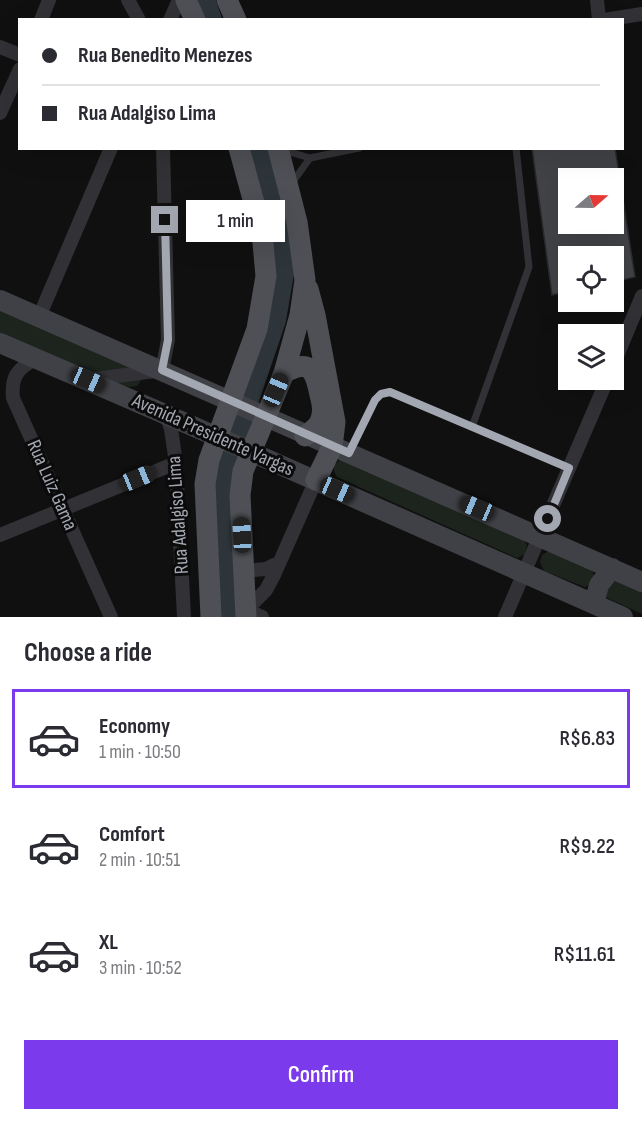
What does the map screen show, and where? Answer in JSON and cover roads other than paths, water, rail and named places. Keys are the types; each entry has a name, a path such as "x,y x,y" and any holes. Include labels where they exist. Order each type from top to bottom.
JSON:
{"main road":[{"path":"186,0 194,18"},
{"path":"227,0 235,18"},
{"path":"212,617 205,484 209,460 257,329 266,276 262,232 240,150"},
{"path":"280,150 297,222 305,280 315,315 340,450 316,480"},
{"path":"251,615 244,571 240,495 243,471 284,373 300,315 305,280"},
{"name":"Avenida Presidente Vargas","path":"0,300 642,582"},
{"name":"Avenida Presidente Vargas","path":"0,344 166,414 623,617"},
{"path":"284,373 295,366 304,366 311,369 317,377 323,410 321,420 316,427 298,432"},
{"path":"594,604 599,585 612,568"}],"street":[{"path":"42,18 50,0"},
{"path":"128,0 137,18"},
{"path":"171,18 180,0"},
{"path":"597,0 599,18"},
{"path":"617,18 642,14"},
{"path":"0,47 18,54"},
{"path":"0,113 18,73"},
{"path":"39,317 110,150"},
{"path":"88,380 162,370 168,340 163,150"},
{"path":"624,339 642,296"},
{"name":"Rua Luiz Gama","path":"35,358 21,366 14,375 12,385 14,398 111,617"},
{"path":"505,617 603,390"},
{"name":"Rua Adalgiso Lima","path":"166,414 171,429 176,463 184,617"},
{"path":"0,535 176,463"},
{"path":"251,615 280,562 316,480"},
{"path":"244,571 266,568 280,562"}],"lane":[{"path":"285,150 310,158 349,150"},
{"path":"472,427 529,267 516,150"},
{"path":"289,186 310,158"},
{"path":"340,450 375,400 381,394 390,392 569,468"}],"waterway":[{"path":"204,0 210,18"},
{"path":"230,617 222,476 275,320 286,256 259,150"}]}
